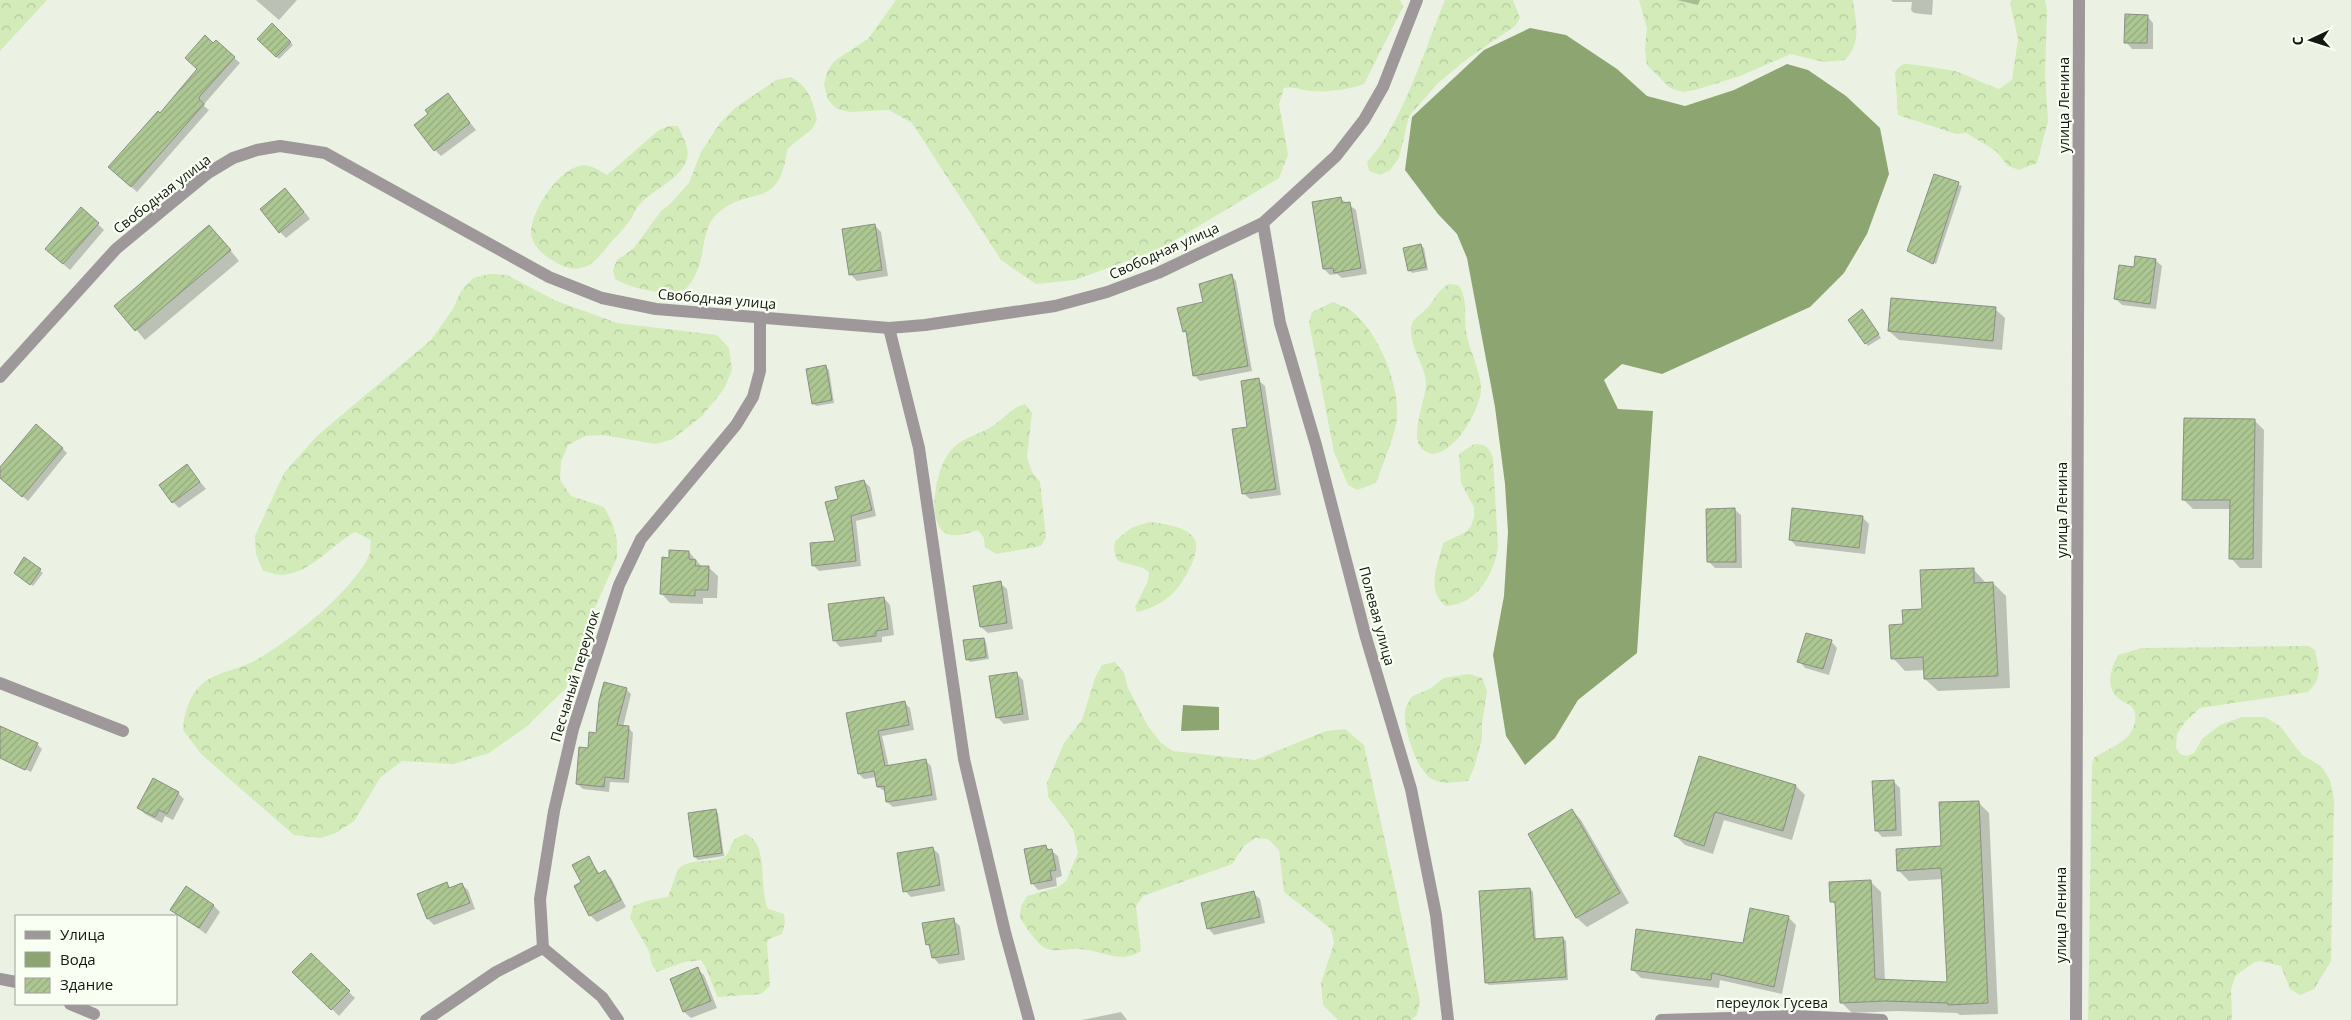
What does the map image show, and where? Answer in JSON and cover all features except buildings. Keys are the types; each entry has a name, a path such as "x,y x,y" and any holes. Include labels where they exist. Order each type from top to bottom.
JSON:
{"street":[{"name":"Свободная улица","path":"0,377 116,249 174,201 208,173 233,158 257,150 280,146 325,153 549,277 602,298 656,309 760,319 889,328 925,326 1055,306 1107,292 1158,273 1262,223 1336,156 1364,120 1383,87 1417,0"},
{"name":"улица Ленина","path":"2076,1020 2079,0"},
{"name":"Полевая улица","path":"1262,223 1280,323 1316,445 1365,634 1411,789 1436,915 1448,1020"},
{"name":"Песчаный переулок","path":"543,948 540,899 554,811 573,729 619,584 641,540 736,425 753,397 760,371 760,319"},
{"path":"889,328 919,448 964,759 1005,932 1029,1020"},
{"path":"0,683 123,731"},
{"path":"426,1020 496,972 543,948 602,997 618,1020"},
{"path":"0,979 15,982"},
{"path":"72,1005 94,1014"},
{"name":"переулок Гусева","path":"1661,1020 1795,1016 1882,1020"}],"green space":[{"path":"0,0 47,0 0,51"},
{"path":"896,0 1400,0 1403,7 1364,84 1325,91 1284,88 1279,104 1288,155 1279,178 1162,248 1075,280 1036,284 1001,260 912,123 889,110 850,112 837,109 828,100 824,85 827,72 834,61 868,39"},
{"path":"1445,0 1513,0 1520,18 1515,26 1467,59 1438,83 1409,116 1399,158 1390,170 1380,175 1369,171 1367,162 1380,146 1402,107"},
{"path":"1639,0 1853,0 1856,39 1845,60 1824,62 1791,54 1740,76 1683,92 1670,88 1647,65 1645,49 1647,28"},
{"path":"2012,0 2045,0 2047,10 2045,75 2048,121 2037,163 2019,170 2008,166 1996,151 1966,133 1956,134 1898,115 1895,72 1904,64 1945,69 1961,73 1999,89 2012,80 2018,39 2010,3"},
{"path":"791,77 806,90 814,107 817,120 812,129 787,149 783,169 777,182 770,190 727,206 715,216 707,231 698,268 685,290 668,292 641,289 615,279 613,270 617,260 633,249 661,211 689,183 701,152 720,123 735,108 776,80"},
{"path":"669,126 678,126 685,142 688,155 684,166 679,173 639,205 629,222 599,257 586,266 571,268 562,266 544,255 532,239 531,230 541,202 555,183 571,170 583,165 607,175 659,130"},
{"path":"490,274 507,275 554,300 617,323 717,335 729,348 732,370 724,389 702,416 673,439 656,444 603,435 585,436 568,445 561,462 560,480 571,496 604,507 612,522 617,540 617,558 592,614 566,688 526,727 489,753 453,764 402,761 380,778 354,821 336,833 321,838 294,835 202,755 183,730 188,705 198,688 209,679 256,660 286,641 333,601 359,572 369,556 371,540 355,532 312,564 292,573 282,575 263,571 256,554 255,536 284,473 318,435 431,340 453,309 461,291 473,278"},
{"path":"1449,284 1458,285 1465,302 1467,336 1479,374 1481,387 1476,408 1462,433 1453,444 1443,451 1433,454 1423,450 1419,445 1417,437 1426,381 1412,340 1411,328 1415,319 1427,308 1440,291"},
{"path":"1333,302 1351,310 1371,333 1386,360 1395,389 1397,404 1394,432 1376,483 1357,490 1348,485 1334,452 1309,323 1312,312"},
{"path":"1025,404 1032,413 1027,457 1032,472 1040,482 1046,537 1041,546 996,554 985,547 984,538 978,530 961,535 952,535 944,532 939,526 935,517 934,506 937,483 943,463 957,444 988,429 1012,410"},
{"path":"1474,444 1486,447 1493,458 1498,548 1492,569 1482,587 1466,600 1446,606 1436,593 1436,569 1443,543 1466,532 1471,526 1474,517 1474,507 1461,483 1459,454"},
{"path":"1149,522 1168,525 1187,532 1195,540 1196,552 1186,575 1174,592 1157,605 1137,612 1135,607 1148,581 1149,572 1117,560 1114,550 1115,541 1131,528"},
{"path":"2309,646 2315,650 2319,672 2316,682 2308,692 2200,708 2185,722 2177,734 2176,748 2180,754 2187,756 2194,753 2202,739 2220,725 2242,717 2265,717 2280,726 2302,755 2321,766 2330,780 2334,800 2331,961 2314,989 2300,995 2290,989 2281,966 2261,961 2255,962 2236,975 2231,989 2232,1020 2088,1020 2092,764 2094,758 2126,738 2131,732 2135,721 2133,709 2114,694 2110,683 2111,671 2118,655 2142,648"},
{"path":"1115,662 1124,673 1128,688 1148,726 1161,743 1173,751 1255,760 1326,731 1345,729 1364,745 1420,1001 1417,1015 1411,1020 1338,1020 1323,1005 1321,983 1334,943 1331,929 1284,892 1279,850 1268,839 1255,838 1244,846 1232,864 1143,896 1136,906 1141,951 1133,955 1119,957 1080,949 1049,949 1045,948 1035,939 1020,918 1021,906 1027,896 1058,887 1066,881 1078,853 1073,829 1048,797 1047,783 1064,743 1082,720 1095,678 1102,665"},
{"path":"1469,674 1482,678 1487,691 1482,724 1482,739 1474,768 1468,781 1438,782 1428,776 1422,769 1412,750 1406,729 1406,708 1411,697 1431,688 1444,678"},
{"path":"745,834 753,839 758,846 761,856 765,900 768,909 784,914 785,923 782,934 769,939 767,943 770,986 761,994 718,997 701,960 684,962 657,972 652,965 649,951 630,918 633,906 646,901 668,897 678,869 683,865 724,857 734,840"}],"water":[{"path":"1530,28 1566,35 1617,69 1647,96 1685,106 1734,90 1787,64 1808,70 1846,96 1880,128 1889,174 1867,234 1844,273 1810,307 1662,374 1622,364 1604,380 1618,409 1653,411 1637,653 1578,700 1555,738 1525,765 1506,736 1493,655 1504,596 1508,532 1505,484 1495,407 1467,258 1457,234 1438,214 1405,170 1412,117 1484,50"},
{"path":"1183,705 1219,707 1219,730 1181,731"}]}
